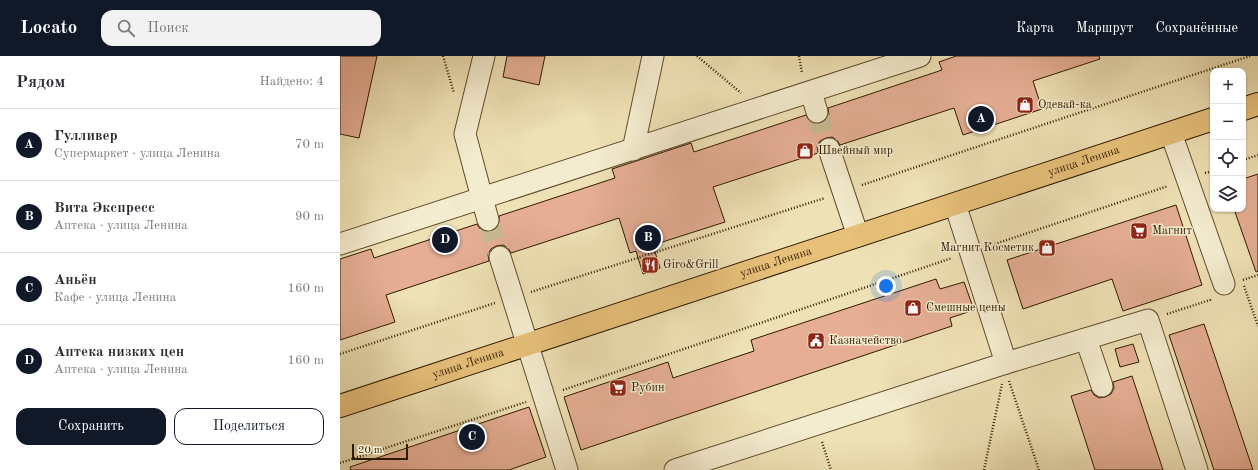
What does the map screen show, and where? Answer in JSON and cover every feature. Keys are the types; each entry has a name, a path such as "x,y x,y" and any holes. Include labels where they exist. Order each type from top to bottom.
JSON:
{"main road":[{"path":"1246,108 1258,104"},
{"name":"улица Ленина","path":"340,406 1210,120"}],"lane":[{"path":"484,56 465,134 488,220"},
{"path":"633,150 653,56"},
{"path":"340,244 920,56"},
{"path":"810,92 817,112"},
{"path":"1171,133 1187,180 1233,282"},
{"path":"829,149 858,236"},
{"path":"954,204 1006,366"},
{"path":"500,257 567,470"},
{"path":"675,470 816,424 1006,366 1148,320 1196,470"},
{"path":"1086,339 1102,386"}],"path":[{"path":"697,56 741,93 752,111"},
{"path":"340,354 512,297 844,192 1250,56"},
{"path":"1246,159 1258,155"},
{"path":"340,463 544,396 1210,171"},
{"path":"1148,320 1210,300 1233,282 1258,326"},
{"path":"984,470 1006,366"},
{"path":"1006,366 1039,470"},
{"path":"816,424 831,470"}],"building":[{"path":"340,56 377,56 359,138 340,134"},
{"path":"507,56 545,56 539,85 503,77"},
{"path":"956,56 1099,56 1100,59 1033,81 1042,109 963,135 954,108 840,145 837,140 832,137 826,138 820,141 817,146 818,153 713,187 725,222 653,245 660,268 643,274 636,251 630,253 619,218 511,253 508,248 503,245 496,246 491,249 488,254 489,261 386,295 395,322 340,340 340,259 371,249 374,258 477,224 480,229 492,231 497,228 499,216 615,178 612,169 691,143 694,152 806,115 814,124 821,123 829,115 828,108 942,70 939,62"},
{"path":"1258,174 1258,271 1256,272 1235,212 1246,212 1246,178"},
{"path":"1176,205 1202,285 1123,311 1112,279 1023,309 1007,260"},
{"path":"936,279 940,289 964,282 974,310 950,318 952,326 581,450 564,397 668,362 673,378 754,351 751,340"},
{"path":"1204,324 1253,470 1214,470 1169,335"},
{"path":"1133,344 1139,362 1120,367 1115,349"},
{"path":"1132,376 1163,470 1095,470 1071,396 1091,390 1094,395 1099,398 1105,397 1111,394 1114,388 1113,382"},
{"path":"529,407 546,457 509,470 351,470 350,467"}],"tunnel":[{"path":"817,112 829,149"},
{"path":"488,220 500,257"}],"place":[{"name":"Одевай-ка","path":"1025,105"},
{"name":"Гулливер","path":"981,119"},
{"name":"Швейный мир","path":"805,151"},
{"name":"Магнит","path":"1139,231"},
{"name":"Вита Экспресс","path":"648,238"},
{"name":"Аптека низких цен","path":"445,240"},
{"name":"Магнит Косметик","path":"1047,248"},
{"name":"Giro&Grill","path":"650,265"},
{"name":"Смешные цены","path":"913,308"},
{"name":"Казначейство","path":"816,341"},
{"name":"Рубин","path":"618,388"},
{"name":"Аньён","path":"472,437"}]}
